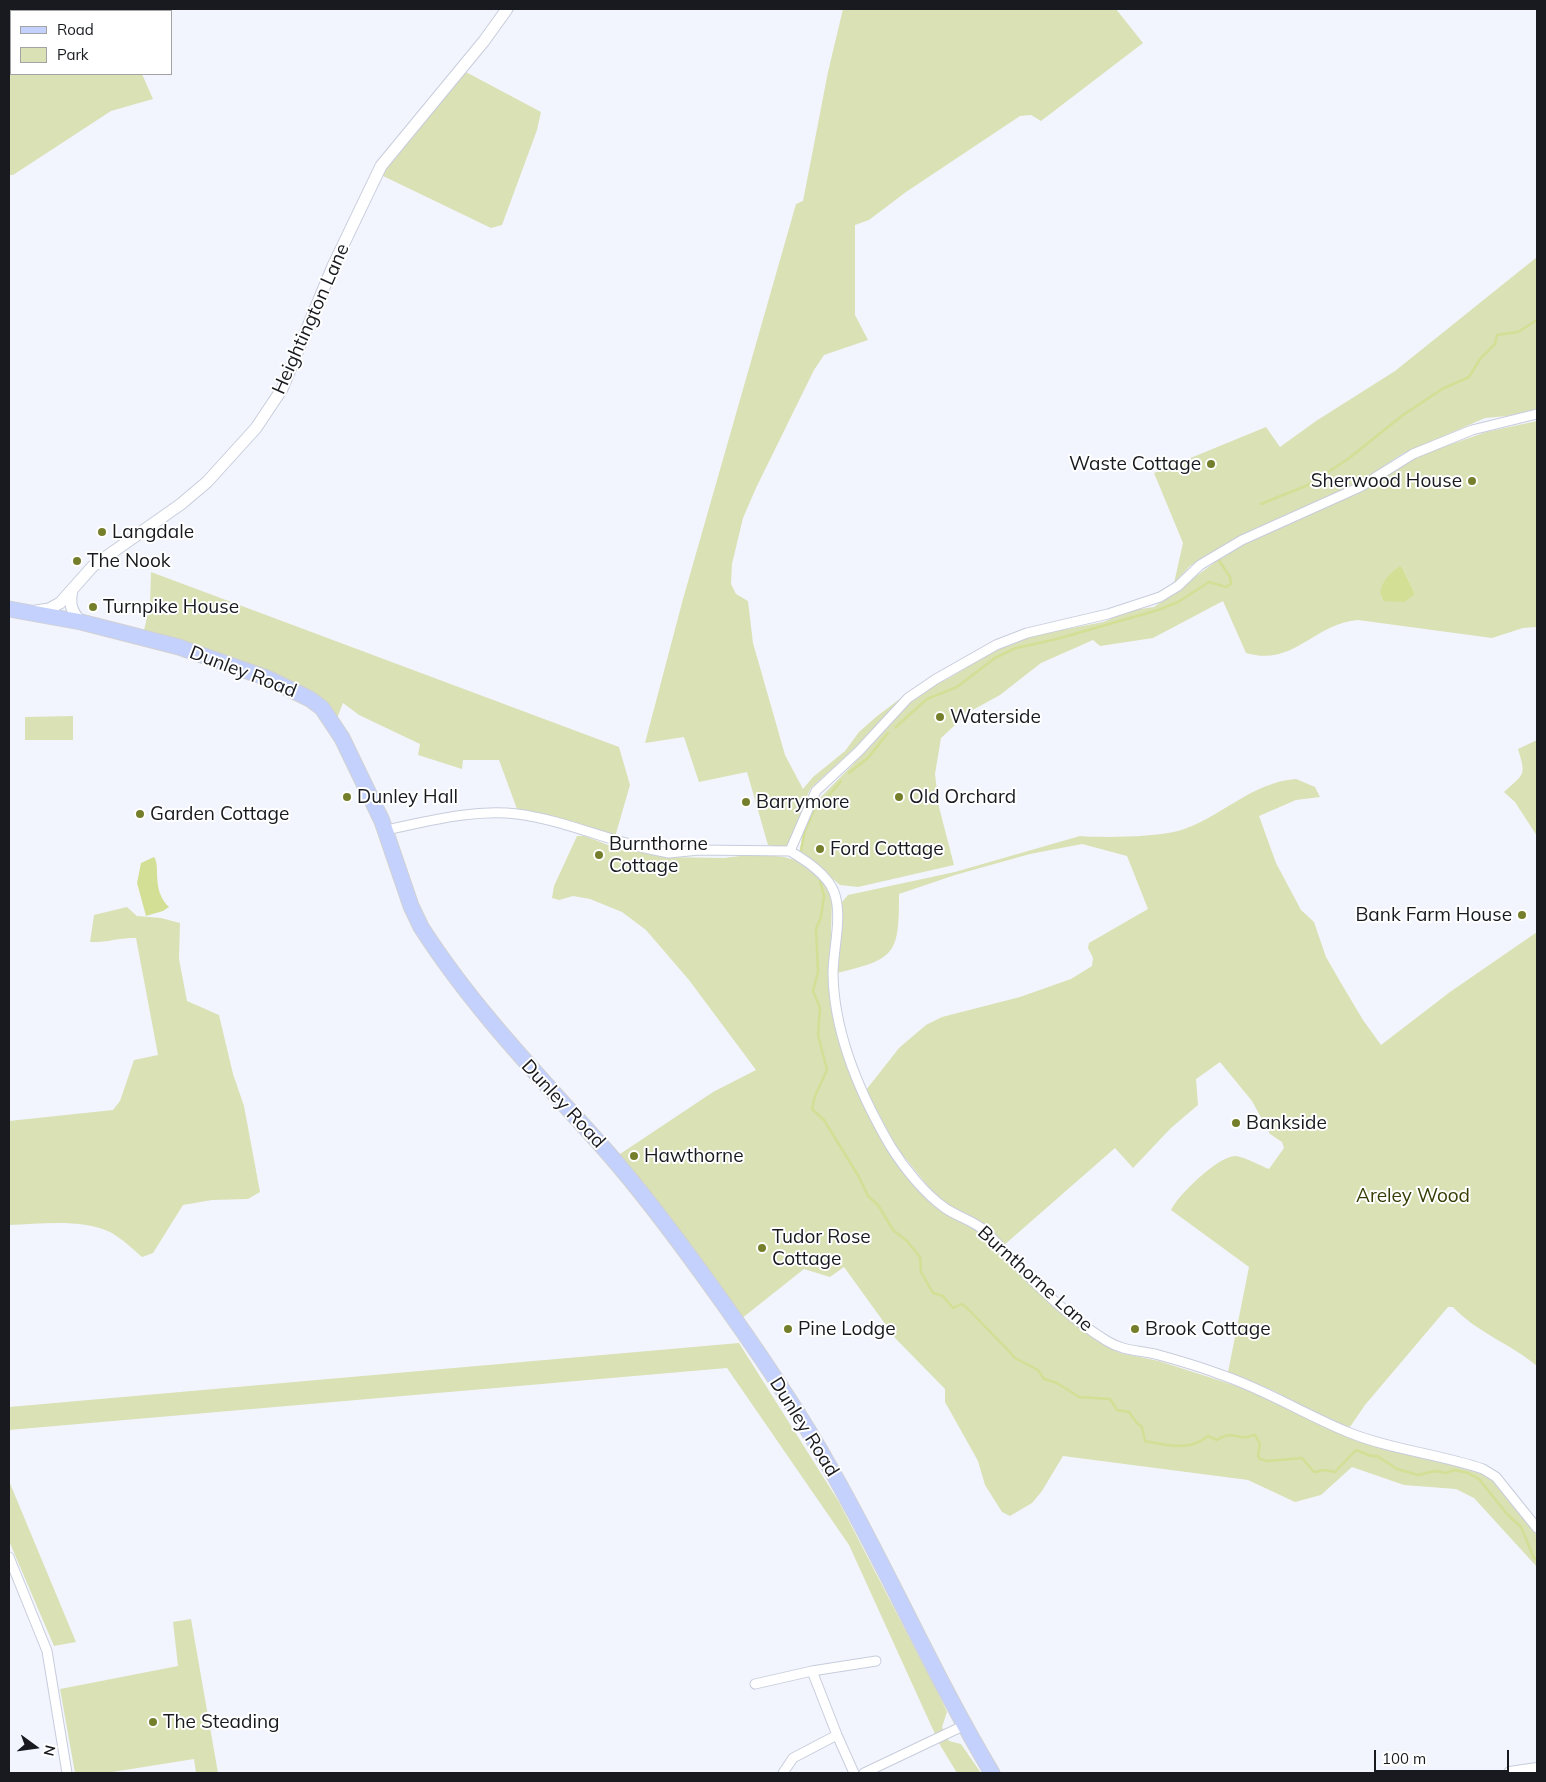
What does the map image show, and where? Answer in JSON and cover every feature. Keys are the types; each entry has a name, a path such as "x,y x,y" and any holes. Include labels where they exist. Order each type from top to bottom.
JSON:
{"main road":[{"name":"Dunley Road","path":"9,609 81,622 201,654 280,683 310,698 322,708 342,738 386,830 415,916 431,942 521,1059 611,1156 706,1278 763,1361 834,1473 963,1726 992,1773"},
{"path":"1510,1773 1537,1769"}],"street":[{"name":"Heightington Lane","path":"32,612 55,606 100,560 130,541 207,482 238,449 269,411 282,389 333,266 380,166 484,41 507,9"},
{"path":"386,830 453,817 487,813 516,814 542,818 669,853 699,850 790,851 816,791 859,751 908,698 936,679 996,645 1027,633 1108,614 1160,597 1178,586 1200,565 1242,540 1360,487 1413,454 1472,430 1537,414"},
{"path":"72,590 70,604 81,622"},
{"name":"Burnthorne Lane","path":"790,851 822,875 834,892 837,906 834,984 840,1031 866,1098 890,1145 933,1198 946,1209 981,1227 1031,1279 1066,1310 1112,1344 1126,1350 1155,1354 1233,1378 1373,1442 1455,1460 1483,1469 1496,1477 1537,1528"},
{"path":"9,1557 47,1651 67,1773"},
{"path":"755,1684 812,1670 876,1661"},
{"path":"812,1670 837,1736 854,1773"},
{"path":"864,1773 963,1726"},
{"path":"783,1773 793,1758 837,1736"}],"green space":[{"path":"843,9 1116,9 1143,43 1041,121 1031,115 1020,116 906,192 869,220 855,225 855,315 868,340 824,355 814,370 743,518 732,564 731,584 736,594 748,601 753,643 785,755 803,789 813,777 845,751 859,732 910,691 871,733 811,788 795,830 787,845 783,848 768,845 747,772 699,782 684,737 645,743 683,599 796,204 803,201 828,72"},
{"path":"9,18 10,75 142,75 153,99 111,111 13,175 9,175"},
{"path":"464,71 541,112 537,130 502,225 491,228 381,175 387,165"},
{"path":"1537,257 1537,409 1507,416 1485,418 1402,454 1352,487 1415,457 1486,432 1537,421 1537,627 1523,628 1492,638 1358,620 1342,623 1328,629 1291,650 1263,656 1246,653 1223,601 1153,638 1100,646 1093,640 1041,663 1000,695 969,712 941,738 935,774 939,807 954,865 858,887 840,885 804,855 800,850 803,831 815,803 865,752 902,708 920,692 953,676 997,648 1030,636 1103,622 1133,610 1154,607 1214,563 1212,552 1190,566 1174,583 1183,543 1154,473 1266,427 1280,447 1316,421 1395,371","holes":["1398,567 1402,567 1415,594 1382,599 1381,594 1385,581"]},
{"path":"151,572 619,747 630,785 615,837 543,814 517,809 499,760 463,760 462,769 418,755 420,744 359,715 343,703 337,718 330,708 196,647 144,630 150,605"},
{"path":"73,716 73,740 25,740 25,717"},
{"path":"1537,740 1537,836 1515,802 1504,792 1522,774 1523,769 1518,749"},
{"name":"Areley Wood","path":"1296,779 1315,787 1320,797 1296,800 1259,816 1276,863 1301,910 1314,922 1326,957 1363,1020 1381,1045 1450,992 1537,932 1537,1366 1472,1324 1453,1307 1448,1307 1365,1405 1350,1427 1348,1426 1346,1429 1274,1391 1228,1372 1249,1267 1171,1210 1190,1186 1210,1169 1229,1157 1236,1156 1269,1169 1284,1148 1282,1142 1270,1134 1252,1101 1220,1062 1196,1079 1198,1105 1171,1128 1133,1168 1115,1148 1003,1246 935,1195 897,1148 866,1090 899,1048 926,1025 942,1017 1020,997 1071,979 1092,966 1093,958 1088,948 1089,943 1148,909 1127,856 1082,844 1030,854 955,875 899,894 898,930 890,951 883,958 872,963 837,973 842,902 848,895 955,872 1080,836 1156,835 1178,831 1208,818 1264,787"},
{"path":"577,836 585,836 608,845 662,857 724,858 757,854 784,857 795,860 821,879 828,887 832,901 830,969 834,1025 865,1104 930,1200 945,1214 972,1227 985,1236 1028,1280 1102,1343 1120,1353 1159,1361 1249,1390 1357,1441 1477,1470 1493,1480 1537,1535 1537,1567 1474,1498 1456,1489 1404,1485 1352,1467 1321,1495 1295,1502 1248,1480 1063,1456 1042,1491 1032,1503 1010,1516 1002,1512 985,1485 978,1461 945,1402 945,1389 896,1339 844,1267 830,1277 804,1269 741,1319 617,1156 713,1092 756,1070 689,980 646,930 622,912 590,899 573,896 559,900 552,898 554,886"},
{"path":"127,907 137,916 161,918 180,923 179,959 187,1001 219,1015 233,1074 244,1106 260,1192 248,1199 212,1200 183,1205 153,1253 142,1257 112,1233 88,1225 48,1223 9,1225 9,1121 113,1110 120,1101 134,1060 158,1055 136,938 90,942 94,915"},
{"path":"739,1343 839,1502 947,1712 942,1727 949,1741 961,1744 981,1773 957,1773 940,1745 849,1545 727,1368 9,1430 9,1407"},
{"path":"9,1481 76,1642 54,1646 9,1541"},
{"path":"191,1619 218,1773 196,1773 194,1759 106,1773 75,1773 60,1689 178,1666 173,1622"}],"shaded area":[{"path":"1398,567 1402,567 1415,594 1404,602 1384,601 1381,592 1384,582"},
{"path":"154,857 160,893 169,907 163,911 146,916 137,883 141,863"}],"waterway":[{"path":"1261,504 1308,485 1348,459 1403,415 1442,389 1469,377 1480,359 1495,344 1497,335 1518,332 1537,320"},
{"path":"896,727 927,699 957,687 995,658 1016,648 1057,639 1158,610 1178,602 1209,582 1226,587 1231,584 1230,577 1218,559"},
{"path":"849,773 868,758 888,733"},
{"path":"801,850 805,831 817,803 824,801 841,781"},
{"path":"820,881 824,896 821,917 816,929 818,972 813,991 820,1008 818,1035 827,1070 815,1096 812,1109 824,1120 859,1177 868,1196 878,1205 893,1230 907,1241 920,1257 921,1272 933,1293 943,1296 953,1308 961,1304 966,1307 1015,1358 1038,1370 1044,1379 1057,1383 1079,1397 1110,1399 1117,1410 1129,1412 1142,1427 1145,1441 1185,1446 1201,1441 1208,1436 1217,1440 1226,1436 1248,1437 1255,1435 1260,1444 1258,1456 1260,1459 1268,1461 1302,1458 1314,1472 1325,1470 1335,1472 1356,1450 1371,1456 1377,1456 1397,1469 1418,1475 1435,1471 1446,1473 1454,1470 1468,1473 1479,1479 1507,1514 1521,1527 1534,1558 1537,1560"}],"place":[{"name":"Waste Cottage","path":"1211,464"},
{"name":"Sherwood House","path":"1472,481"},
{"name":"Langdale","path":"102,532"},
{"name":"The Nook","path":"77,561"},
{"name":"Turnpike House","path":"93,607"},
{"name":"Waterside","path":"940,717"},
{"name":"Dunley Hall","path":"347,797"},
{"name":"Old Orchard","path":"899,797"},
{"name":"Barrymore","path":"746,802"},
{"name":"Garden Cottage","path":"140,814"},
{"name":"Ford Cottage","path":"820,849"},
{"name":"Burnthorne Cottage","path":"599,855"},
{"name":"Bank Farm House","path":"1522,915"},
{"name":"Bankside","path":"1236,1123"},
{"name":"Hawthorne","path":"634,1156"},
{"name":"Tudor Rose Cottage","path":"762,1248"},
{"name":"Pine Lodge","path":"788,1329"},
{"name":"Brook Cottage","path":"1135,1329"},
{"name":"The Steading","path":"153,1722"}]}
